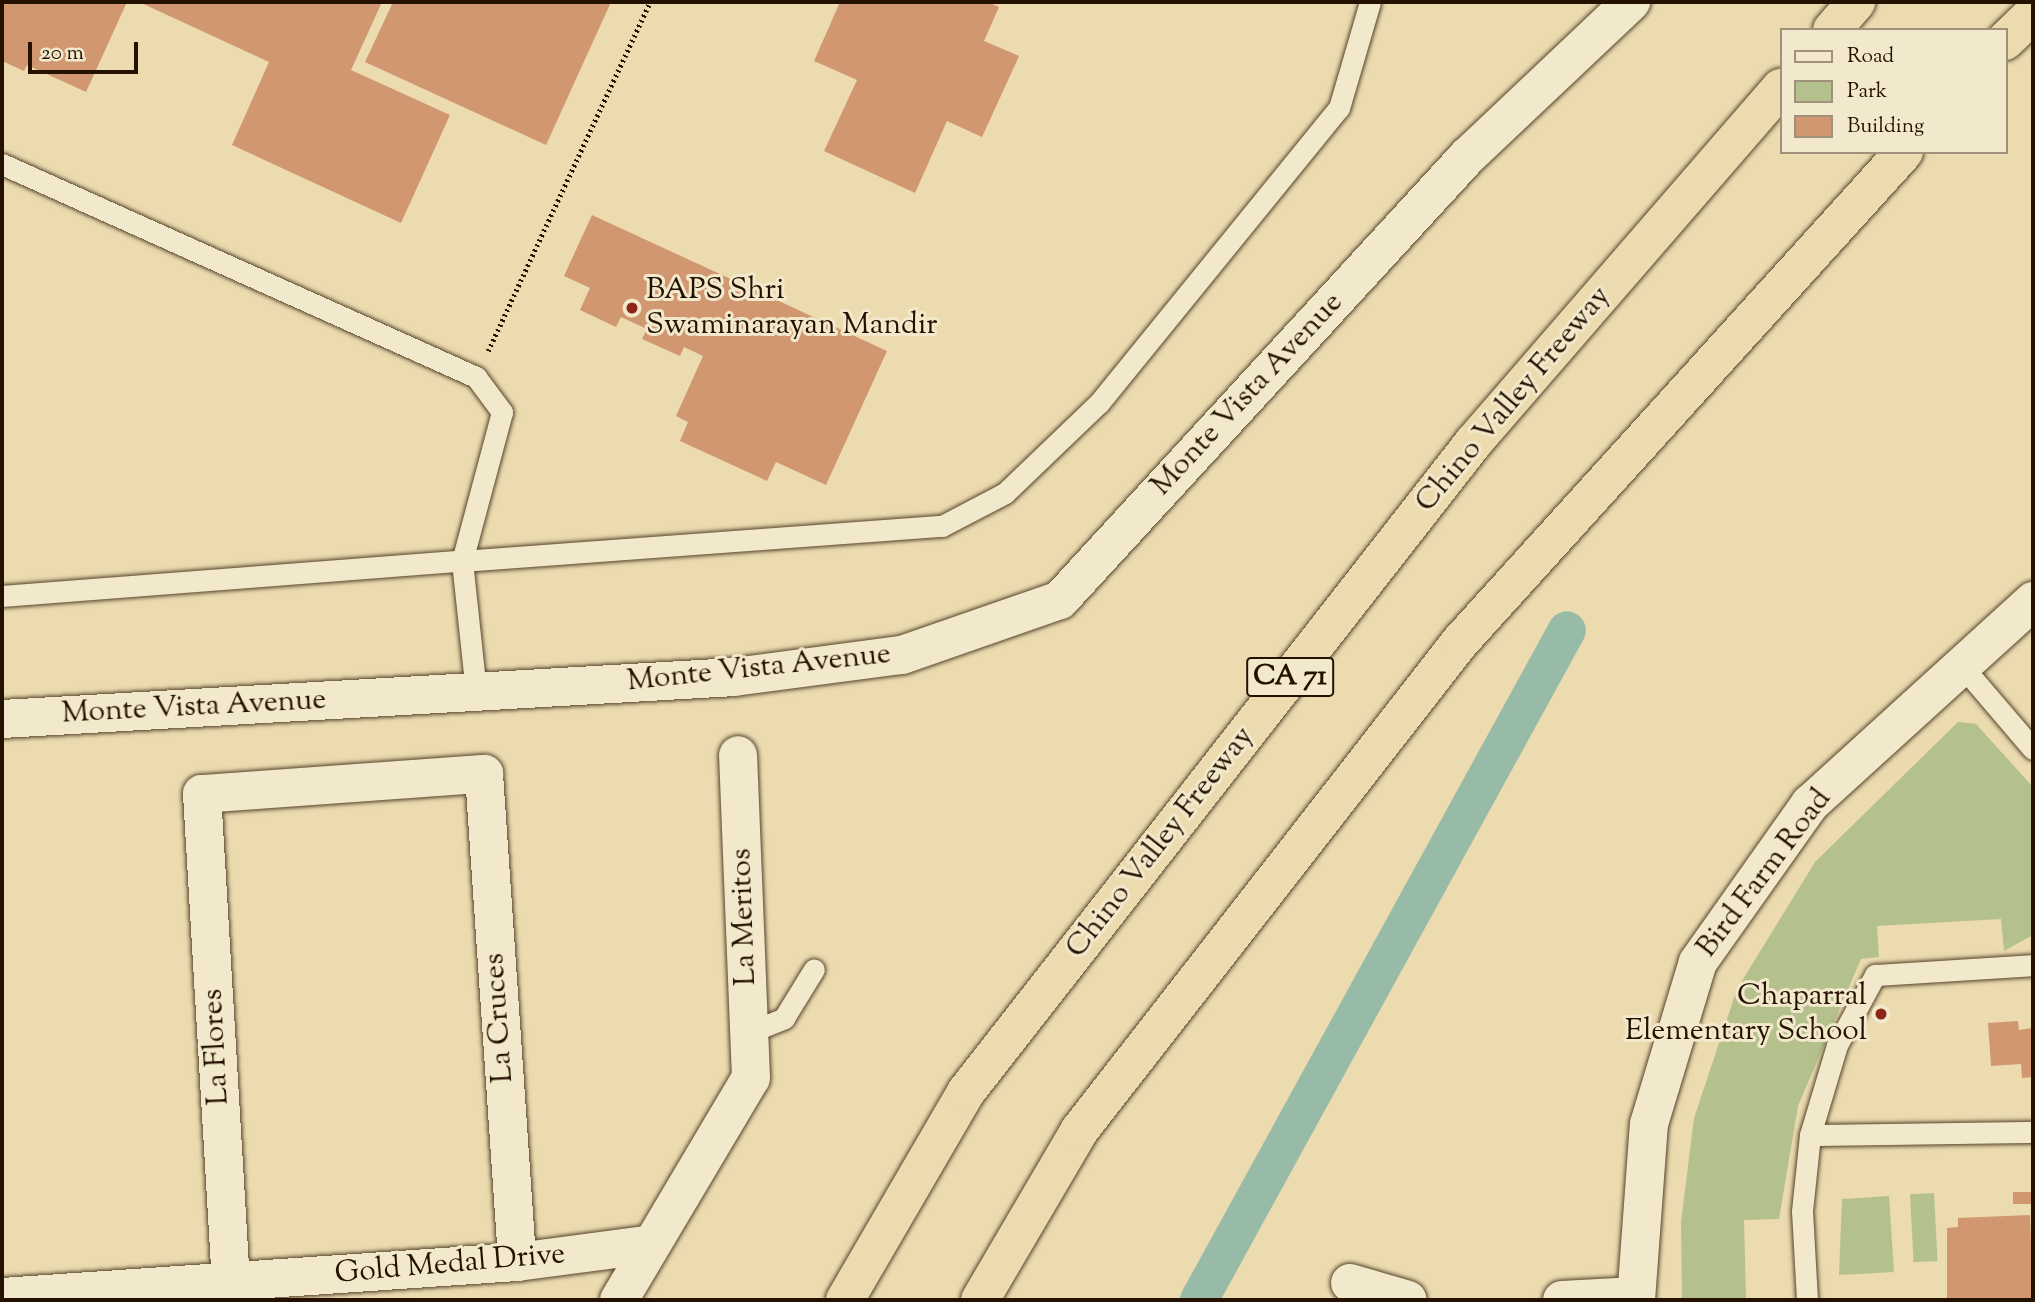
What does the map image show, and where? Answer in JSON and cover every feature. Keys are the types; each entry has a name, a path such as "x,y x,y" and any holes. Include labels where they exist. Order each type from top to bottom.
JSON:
{"highway":[{"path":"1834,28 1856,2"},
{"path":"2007,39 2033,14"},
{"name":"Chino Valley Freeway","path":"845,1300 966,1092 1473,443 1780,89"},
{"path":"980,1300 1079,1131 1460,642 1902,154"}],"street":[{"name":"Monte Vista Avenue","path":"2,719 734,677 902,655 1060,600 1466,157 1631,2"},
{"name":"Bird Farm Road","path":"1636,1298 1649,1124 1698,962 1810,803 2033,601"},
{"name":"La Meritos","path":"647,1245 751,1079 738,755"},
{"name":"La Cruces","path":"202,794 484,774 517,1262"},
{"name":"La Flores","path":"202,794 231,1291"},
{"path":"619,1300 647,1245"},
{"name":"Gold Medal Drive","path":"2,1297 231,1291 517,1262 647,1245"},
{"path":"1350,1283 1408,1300"},
{"path":"1562,1300 1636,1298"}],"lane":[{"path":"2,596 942,526 1005,494 1099,403 1339,108 1370,2"},
{"path":"2,164 476,377 502,412 462,561 476,692"},
{"path":"1962,666 2033,749"},
{"path":"1807,1300 1802,1211 1810,1135 1837,1045 1875,975 2033,965"},
{"path":"750,1032 784,1018 814,969"},
{"path":"1810,1135 2033,1132"}],"path":[{"path":"476,377 650,2"}],"green space":[{"path":"1958,722 1976,724 2033,787 2033,935 2004,951 2001,919 1877,926 1879,957 1861,959 1798,1106 1779,1219 1744,1220 1746,1300 1682,1300 1681,1222 1694,1118 1737,989 1815,862"},
{"path":"1934,1193 1938,1261 1914,1262 1910,1194"},
{"path":"1889,1196 1894,1272 1839,1275 1842,1199"}],"building":[{"path":"2,2 127,2 86,92 27,65 24,71 2,61"},
{"path":"139,2 382,2 351,70 450,115 401,223 232,145 269,62"},
{"path":"393,2 611,2 546,145 365,62"},
{"path":"840,2 988,2 999,7 984,41 1019,56 982,137 947,121 915,193 824,151 857,80 814,61"},
{"path":"592,215 887,351 826,485 776,462 767,481 680,441 688,422 676,416 703,356 684,347 680,356 642,339 647,329 621,317 616,327 580,310 590,288 564,276"},
{"path":"2018,1021 2019,1030 2033,1028 2033,1077 2022,1078 2021,1064 1991,1066 1988,1023"},
{"path":"2013,1192 2033,1192 2033,1204 2013,1204"},
{"path":"2030,1215 2033,1300 1947,1300 1947,1228 1958,1227 1958,1218"}],"waterway":[{"path":"1199,1300 1567,630"}],"place":[{"name":"BAPS Shri Swaminarayan Mandir","path":"632,308"},
{"name":"Chaparral Elementary School","path":"1881,1014"}]}
